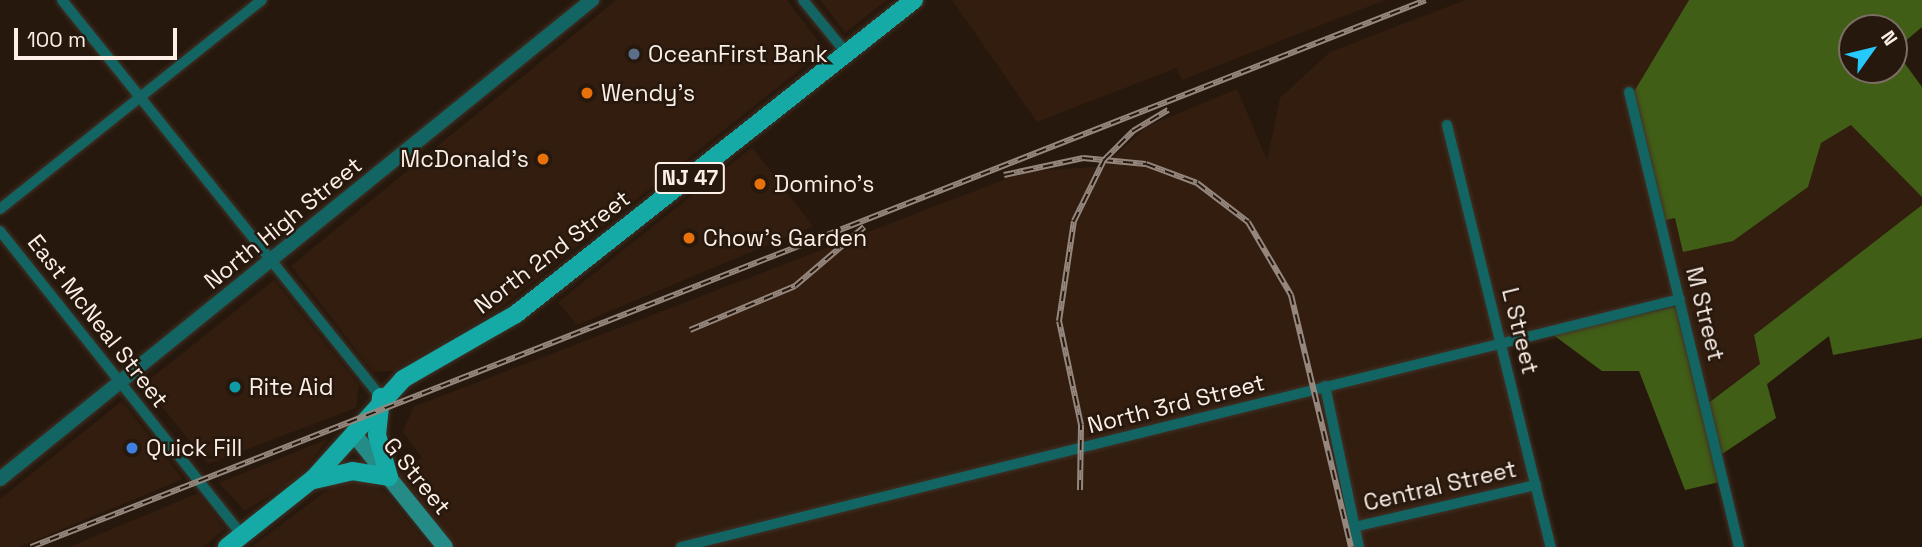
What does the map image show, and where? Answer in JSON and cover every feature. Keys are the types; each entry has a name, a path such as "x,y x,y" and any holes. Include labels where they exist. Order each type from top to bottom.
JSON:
{"main road":[{"name":"North 2nd Street","path":"227,547 309,482 354,433 381,397 430,361 516,314 914,0"},
{"path":"309,482 352,471 390,477 377,435 381,397"},
{"name":"G Street","path":"354,433 445,547"}],"street":[{"path":"62,0 381,397"},
{"path":"0,209 262,0"},
{"name":"North High Street","path":"0,479 272,262 592,0"},
{"path":"803,0 846,54"},
{"name":"M Street","path":"1629,92 1739,547"},
{"name":"L Street","path":"1447,125 1551,547"},
{"name":"East McNeal Street","path":"0,231 242,535"},
{"name":"North 3rd Street","path":"681,547 1680,299"},
{"path":"1325,386 1359,547"},
{"name":"Central Street","path":"1354,527 1536,485"}],"shaded area":[{"path":"616,0 787,0 825,50 490,316 394,371 373,372 291,266"},
{"path":"820,0 887,0 845,33"},
{"path":"952,0 1385,0 1182,80 1176,68 1037,122"},
{"path":"1465,0 1689,0 1629,100 1662,221 1675,217 1733,241 1808,187 1821,143 1852,125 1922,197 1922,205 1754,335 1760,364 1706,404 1682,305 1503,344 1550,547 445,547 392,481 422,458 403,432 413,407 1024,172 1104,166 1147,126 1237,89 1267,160 1280,98 1330,52"},
{"path":"752,147 813,226 577,325 558,302"},
{"path":"274,280 359,385 356,408 208,464 144,384"},
{"path":"122,401 183,479 19,547 0,547 0,499"},
{"path":"328,439 299,478 245,511 219,483"},
{"path":"339,481 370,482 388,495 429,547 251,547"},
{"path":"198,493 225,529 203,547 69,547"}],"green space":[{"path":"1689,0 1922,0 1922,27 1908,39 1908,14 1838,14 1838,84 1908,84 1908,68 1922,87 1922,197 1851,125 1821,143 1808,187 1733,241 1683,252 1675,218 1661,221 1629,100"},
{"path":"1922,205 1922,338 1833,355 1829,336 1767,384 1776,418 1719,456 1724,481 1685,490 1639,371 1602,371 1552,334 1682,305 1707,404 1760,364 1754,335"}],"railway":[{"path":"31,547 1426,0"},
{"path":"1080,490 1081,425 1059,321 1074,221 1104,160 1133,131 1168,110"},
{"path":"1004,175 1083,158 1146,164 1197,183 1248,222 1291,295 1351,547"},
{"path":"690,330 795,286 864,227"}],"place":[{"name":"OceanFirst Bank","path":"634,54"},
{"name":"Wendy's","path":"587,93"},
{"name":"McDonald's","path":"543,159"},
{"name":"Domino's","path":"760,184"},
{"name":"Chow's Garden","path":"689,238"},
{"name":"Rite Aid","path":"235,387"},
{"name":"Quick Fill","path":"132,448"}]}
